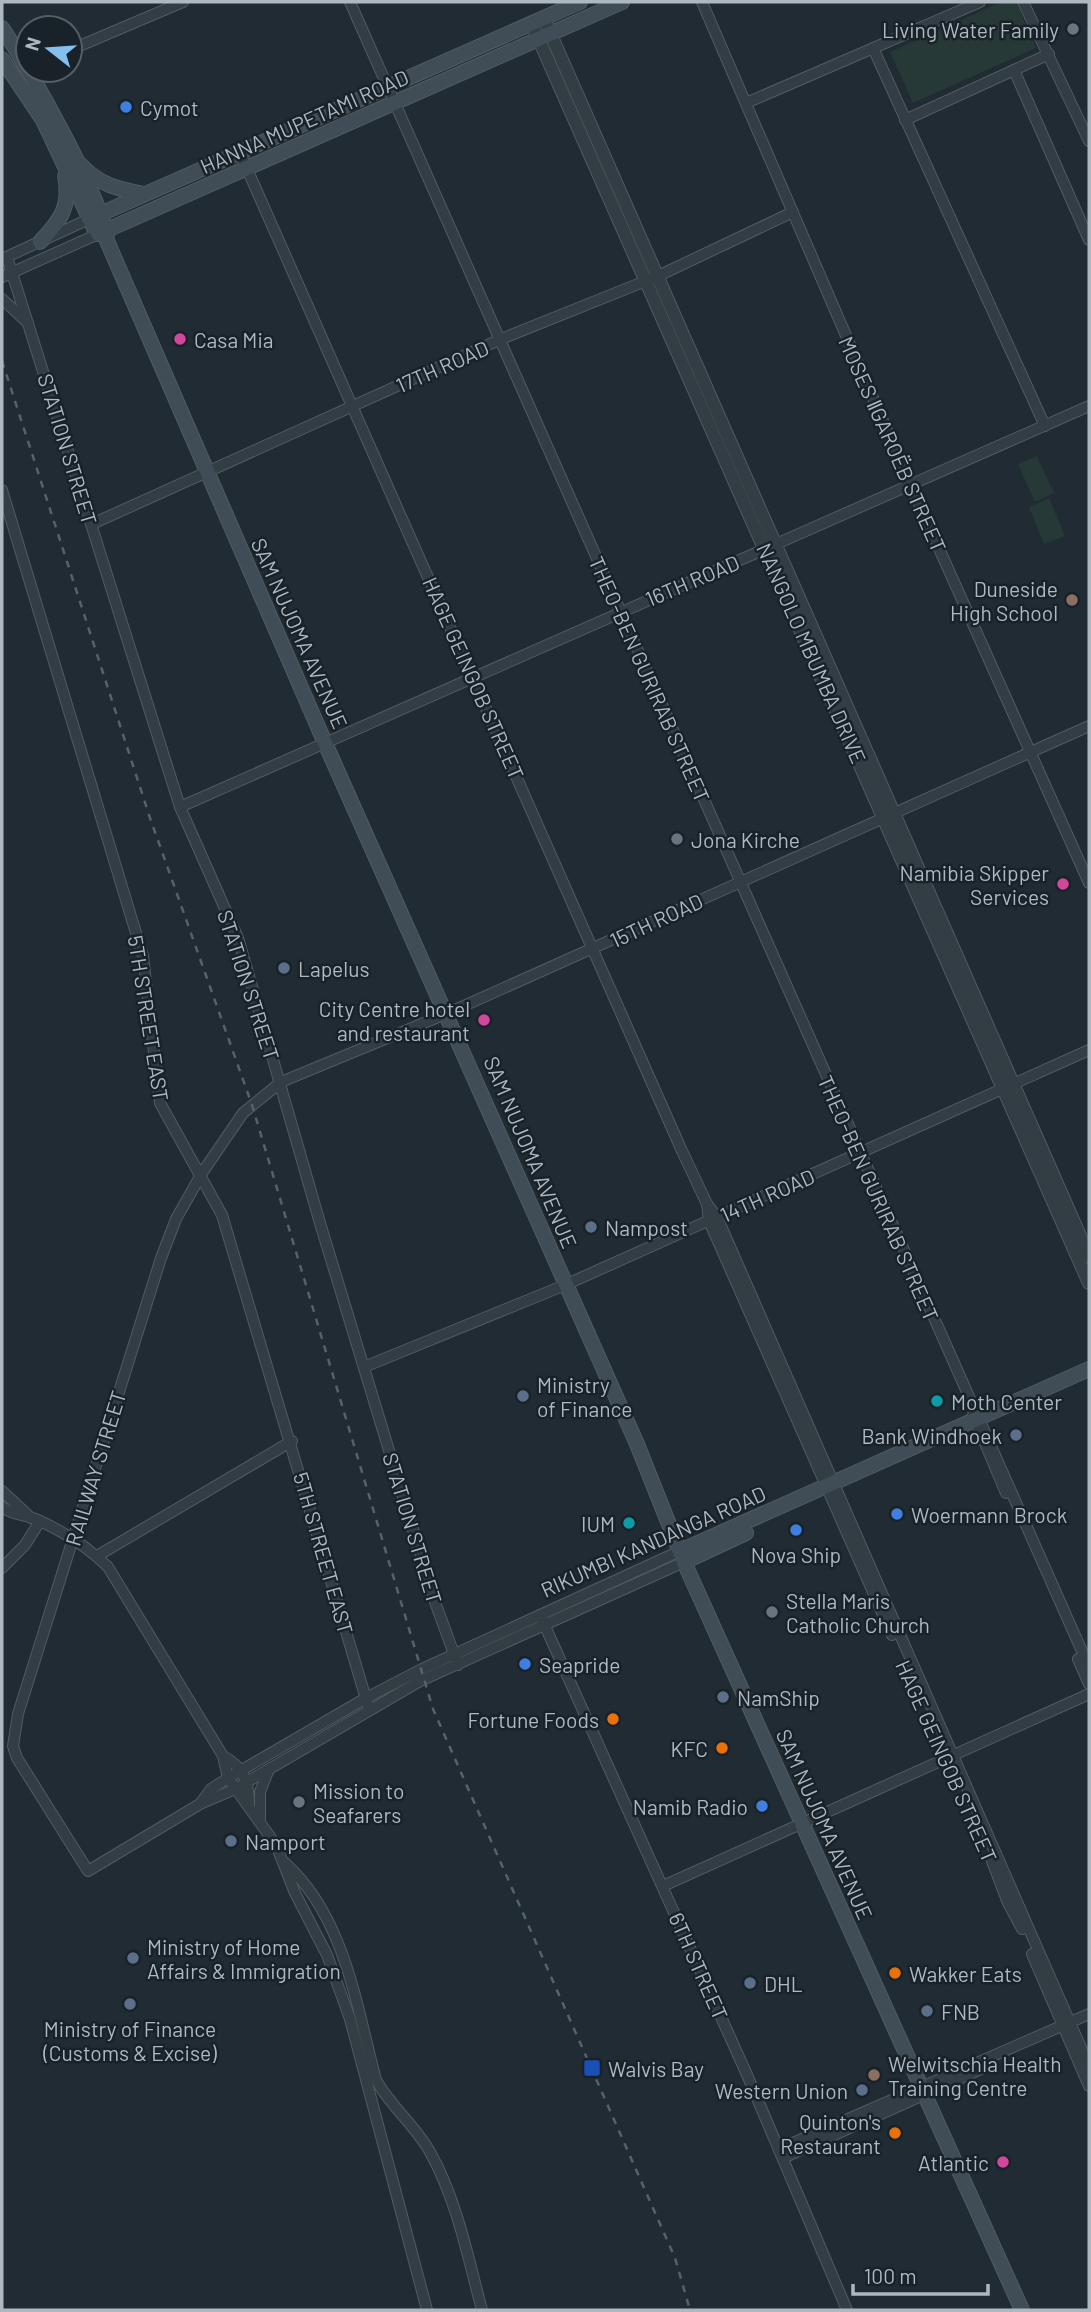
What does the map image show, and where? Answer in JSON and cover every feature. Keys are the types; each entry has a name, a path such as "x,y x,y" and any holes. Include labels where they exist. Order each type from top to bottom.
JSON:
{"main road":[{"name":"HANNA MUPETAMI ROAD","path":"94,217 580,2"},
{"name":"HANNA MUPETAMI ROAD","path":"103,235 622,2"},
{"name":"SAM NUJOMA AVENUE","path":"2,28 14,52"},
{"name":"SAM NUJOMA AVENUE","path":"30,84 103,235 326,744 448,1013 565,1285 638,1444 682,1557 919,2090 1013,2310"},
{"path":"66,154 99,181 144,194"},
{"path":"40,242 61,220 67,204 66,154"},
{"name":"RIKUMBI KANDANGA ROAD","path":"682,1557 1089,1368"},
{"name":"RIKUMBI KANDANGA ROAD","path":"977,1420 1089,1379"},
{"name":"SAM NUJOMA AVENUE","path":"919,2090 1022,2310"}],"street":[{"path":"84,44 183,2"},
{"name":"THEO-BEN GURIRAB STREET","path":"350,2 977,1420 1089,1667"},
{"name":"MOSES ǁGAROËB STREET","path":"702,2 911,486 1089,883"},
{"path":"746,103 980,2"},
{"path":"1023,2 1089,141"},
{"name":"NANGOLO MBUMBA DRIVE","path":"538,22 1008,1088 1089,1283"},
{"path":"873,48 1045,426"},
{"path":"905,120 1049,54"},
{"path":"1014,70 1089,240"},
{"name":"HAGE GEINGOB STREET","path":"240,153 707,1205 1068,2027 1089,2086"},
{"name":"17TH ROAD","path":"92,524 353,405 652,278 793,212"},
{"name":"HANNA MUPETAMI ROAD","path":"4,258 94,217"},
{"name":"HANNA MUPETAMI ROAD","path":"6,274 103,235"},
{"name":"STATION STREET","path":"4,258 6,274 30,325 180,807 238,938 435,1602 457,1660"},
{"path":"2,299 30,325"},
{"name":"16TH ROAD","path":"180,807 475,678 619,611 911,486 1089,406"},
{"name":"5TH STREET EAST","path":"2,490 143,956 160,1103 202,1173 222,1214 292,1441 369,1709"},
{"name":"15TH ROAD","path":"281,1082 592,950 1089,726"},
{"name":"14TH ROAD","path":"365,1367 565,1285 1089,1050"},
{"name":"RAILWAY STREET","path":"200,1804 88,1871 13,1746 18,1714 161,1258 176,1219 202,1173 243,1113 281,1082"},
{"name":"NANGOLO MBUMBA DRIVE","path":"1008,1088 1089,1256"},
{"name":"THEO-BEN GURIRAB STREET","path":"977,1420 1089,1685"},
{"path":"97,1556 292,1441"},
{"path":"2,1491 36,1519 97,1556 108,1567 223,1756 228,1778 250,1805 285,1863 295,1893 327,1955 350,2019 427,2310"},
{"path":"2,1507 13,1515 36,1519"},
{"path":"2,1568 25,1545 36,1519"},
{"name":"RIKUMBI KANDANGA ROAD","path":"228,1778 366,1698 457,1660 682,1557"},
{"name":"6TH STREET","path":"542,1619 781,2153 847,2310"},
{"name":"RIKUMBI KANDANGA ROAD","path":"235,1789 457,1660"},
{"path":"663,1886 1089,1694"},
{"path":"223,1756 242,1769 248,1781 250,1805"},
{"path":"261,1823 260,1792 269,1769"},
{"path":"200,1804 211,1789 228,1778"},
{"path":"200,1804 235,1789"},
{"path":"285,1863 304,1881 331,1924 376,2080 386,2098 418,2131 432,2155 452,2203 482,2310"},
{"path":"1068,2027 1089,2014"},
{"path":"781,2153 919,2090 1068,2027 1089,2021"},
{"name":"HAGE GEINGOB STREET","path":"1068,2027 1089,2066"}],"green space":[{"path":"1001,2 1016,2 1036,48 913,103 890,52"},
{"path":"1037,456 1054,493 1035,502 1018,464"},
{"path":"1049,498 1065,536 1044,544 1029,507"}],"railway":[{"path":"2,361 150,818 252,1105 433,1709 675,2258 690,2310"}],"place":[{"name":"Living Water Family","path":"1073,29"},
{"name":"Cymot","path":"126,107"},
{"name":"Casa Mia","path":"180,339"},
{"name":"Duneside High School","path":"1072,600"},
{"name":"Jona Kirche","path":"677,839"},
{"name":"Namibia Skipper Services","path":"1063,884"},
{"name":"Lapelus","path":"284,968"},
{"name":"City Centre hotel and restaurant","path":"484,1020"},
{"name":"Nampost","path":"591,1227"},
{"name":"Ministry of Finance","path":"523,1396"},
{"name":"Moth Center","path":"937,1401"},
{"name":"Bank Windhoek","path":"1016,1435"},
{"name":"Woermann Brock","path":"897,1514"},
{"name":"IUM","path":"629,1523"},
{"name":"Nova Ship","path":"796,1530"},
{"name":"Stella Maris Catholic Church","path":"772,1612"},
{"name":"Seapride","path":"525,1664"},
{"name":"NamShip","path":"723,1697"},
{"name":"Fortune Foods","path":"613,1719"},
{"name":"KFC","path":"722,1748"},
{"name":"Mission to Seafarers","path":"299,1802"},
{"name":"Namib Radio","path":"762,1806"},
{"name":"Namport","path":"231,1841"},
{"name":"Ministry of Home Affairs & Immigration","path":"133,1958"},
{"name":"Wakker Eats","path":"895,1973"},
{"name":"DHL","path":"750,1983"},
{"name":"Ministry of Finance (Customs & Excise)","path":"130,2004"},
{"name":"FNB","path":"927,2011"},
{"name":"Walvis Bay","path":"592,2068"},
{"name":"Welwitschia Health Training Centre","path":"874,2075"},
{"name":"Western Union","path":"862,2090"},
{"name":"Quinton's Restaurant","path":"895,2133"},
{"name":"Atlantic","path":"1003,2162"}]}
